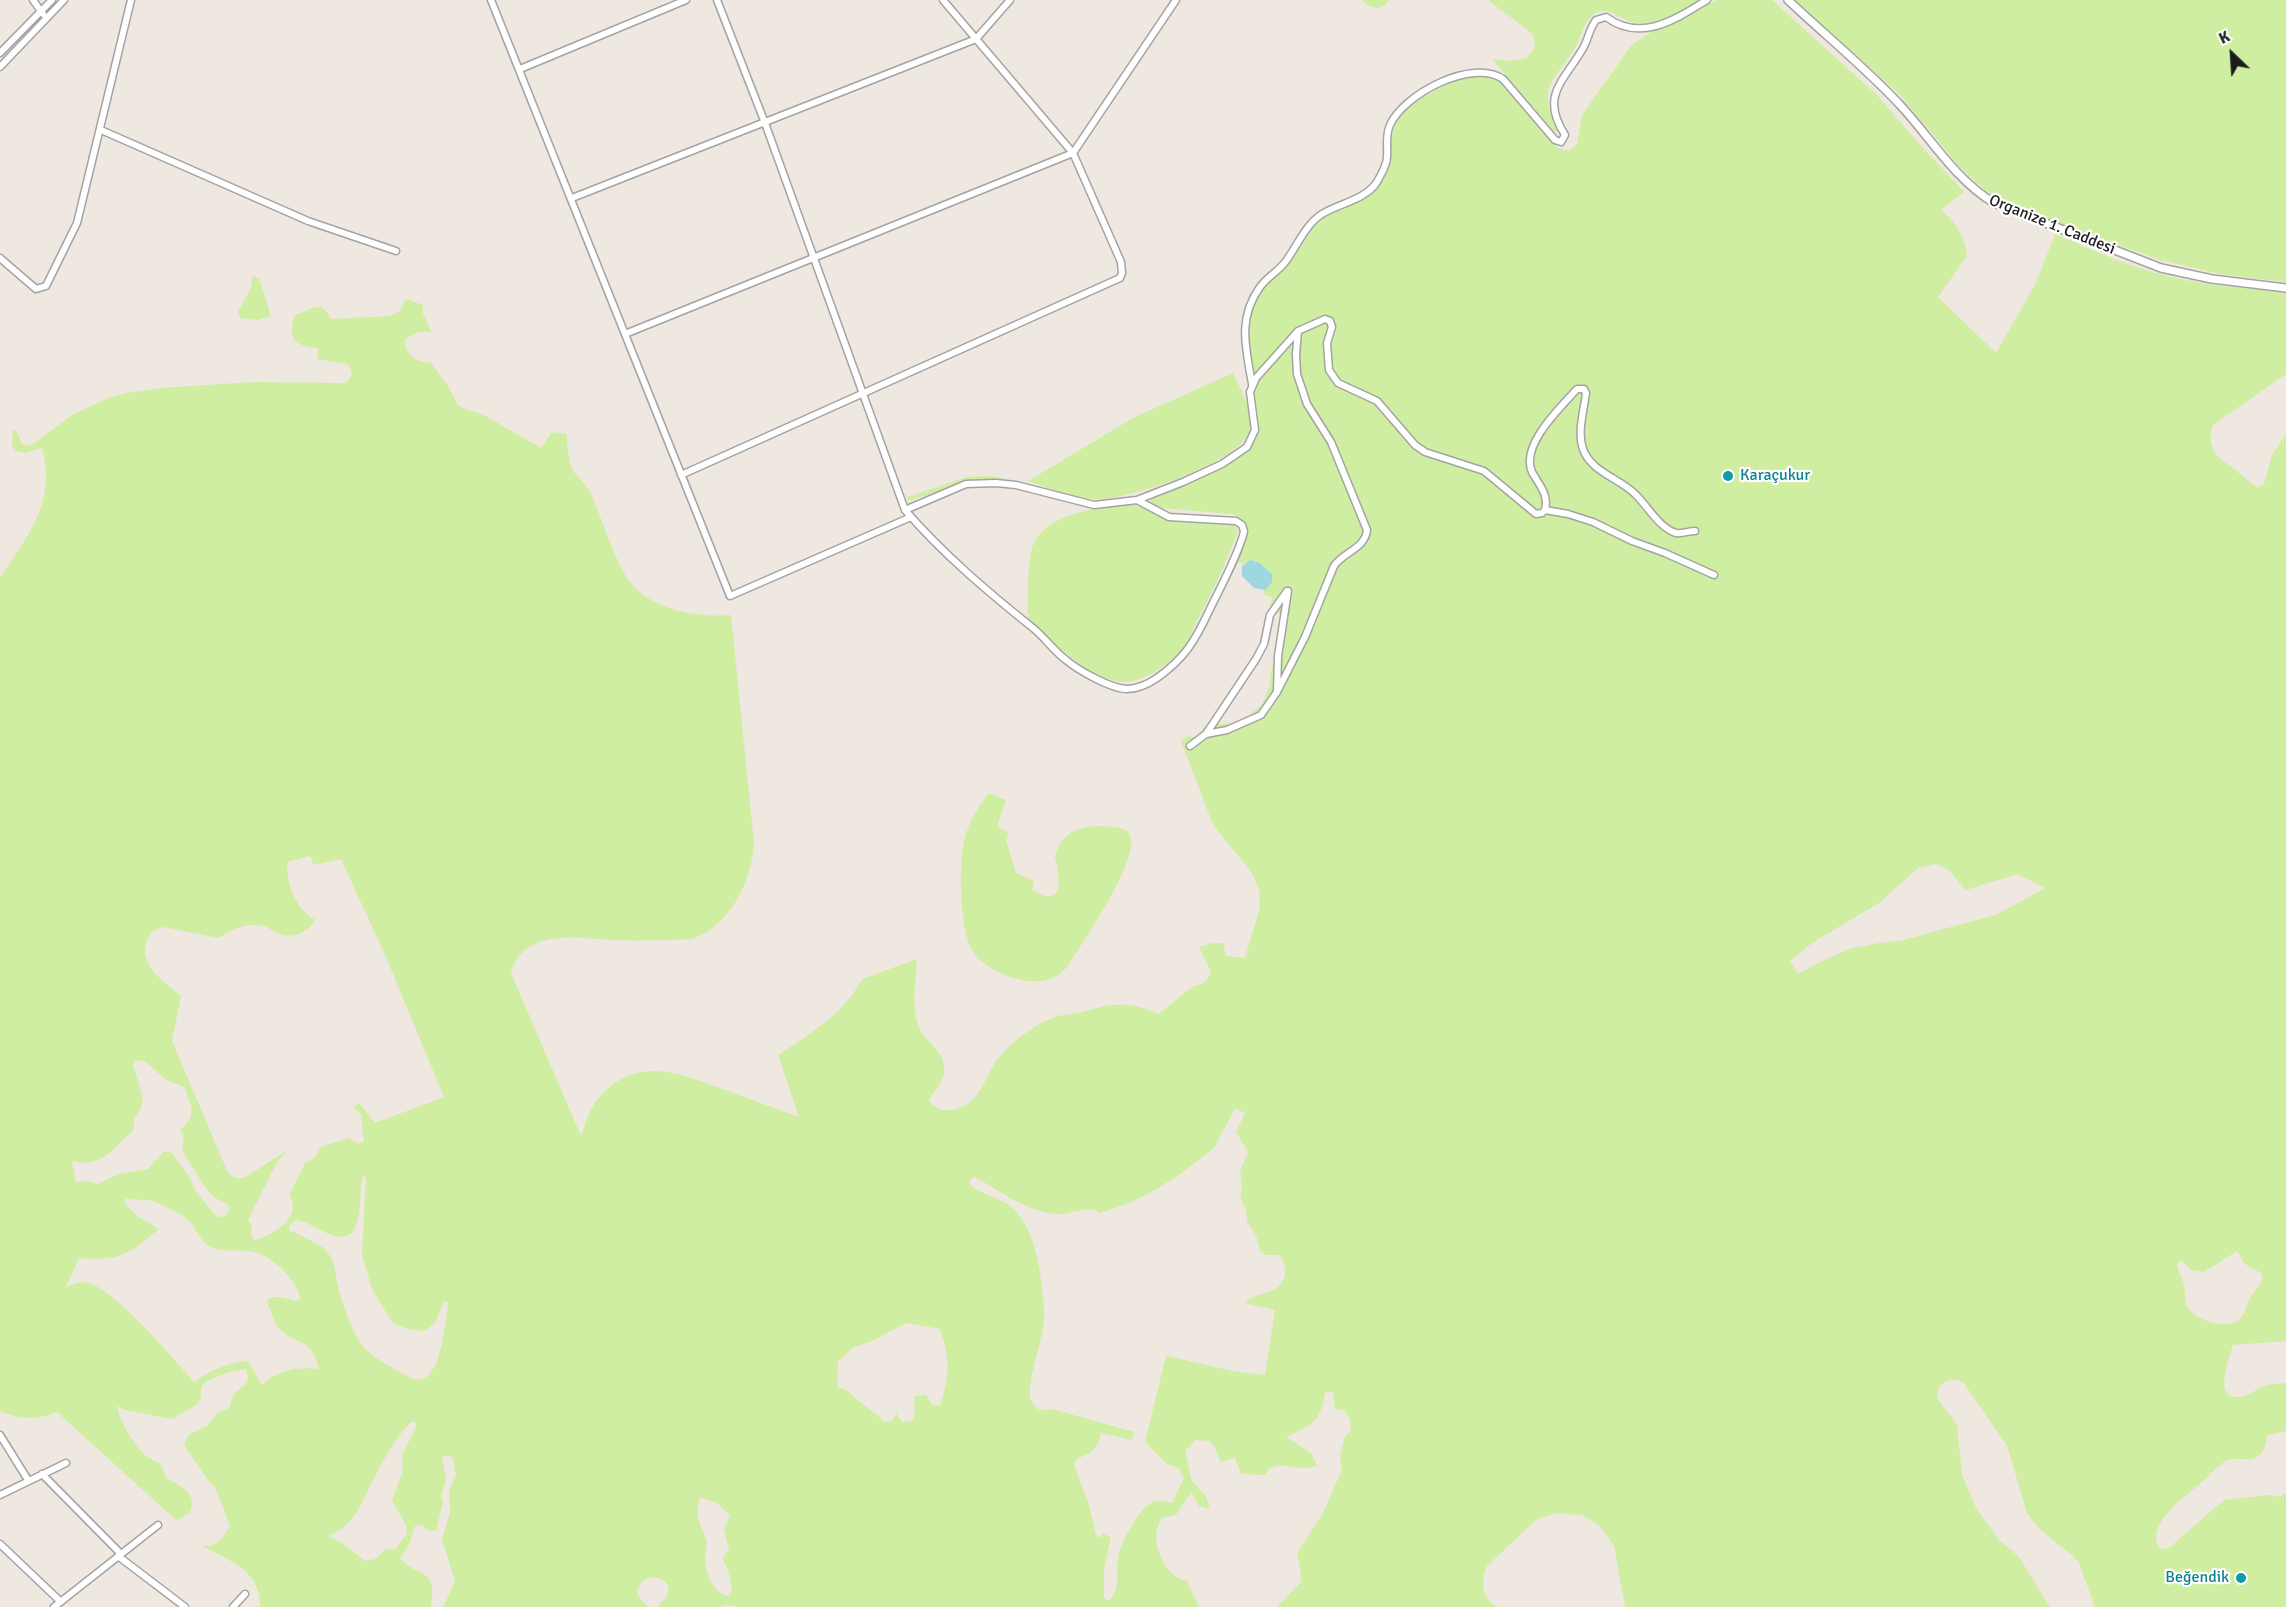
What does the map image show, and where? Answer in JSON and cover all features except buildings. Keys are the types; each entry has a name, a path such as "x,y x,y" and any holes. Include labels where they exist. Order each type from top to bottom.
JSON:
{"street":[{"path":"33,0 46,18"},
{"path":"0,53 52,0"},
{"path":"0,67 63,0"},
{"path":"0,258 33,288 41,289 46,286 77,223 131,0"},
{"path":"491,0 730,596 911,517"},
{"path":"520,69 686,0"},
{"path":"717,0 765,123 905,510 929,538 1011,612 1035,630 1066,661 1115,687 1126,689 1140,687 1151,682 1187,653 1198,636 1244,531 1242,525 1236,521 1169,517 1137,500"},
{"path":"681,475 1120,278 1121,262 1073,153 943,0"},
{"path":"572,198 976,39 1010,0"},
{"path":"625,334 1073,153 1176,0"},
{"path":"905,510 966,484 976,483 1016,485 1094,505 1137,500 1163,491 1222,464 1247,447 1255,430 1250,392 1252,384 1244,330 1249,307 1261,286 1284,264 1310,225 1320,215 1368,192 1377,182 1387,158 1388,129 1406,106 1426,91 1461,74 1475,72 1494,75 1503,79 1556,140 1561,142 1565,135 1555,115 1556,93 1563,76 1584,47 1596,20 1606,17 1626,27 1649,28 1672,20 1707,0"},
{"name":"Organize 1. Caddesi","path":"1788,0 1901,106 1958,173 1980,194 1994,203 2161,268 2212,279 2286,288"},
{"path":"101,130 308,221 396,251"},
{"path":"1252,384 1298,331 1323,320 1329,320 1332,325 1327,343 1329,370 1338,382 1377,401 1415,445 1425,452 1484,471 1534,513 1542,513 1545,510 1593,522 1714,575"},
{"path":"1206,734 1227,730 1262,715 1277,692 1305,637 1334,566 1361,544 1367,530 1331,442 1307,404 1298,374 1296,354 1298,331"},
{"path":"1545,510 1546,495 1531,469 1530,456 1549,419 1580,388 1586,393 1580,435 1586,456 1593,465 1635,493 1649,511 1676,533 1695,531"},
{"path":"1190,746 1206,734 1256,659 1264,644 1270,615 1288,591 1278,656 1277,692"},
{"path":"0,1435 28,1480"},
{"path":"0,1495 66,1463"},
{"path":"42,1474 120,1555 185,1607"},
{"path":"54,1607 158,1525"},
{"path":"0,1544 61,1602"},
{"path":"233,1607 245,1594"}],"green space":[{"path":"1362,0 1389,0 1383,6 1376,8"},
{"path":"1488,0 1701,0 1668,17 1651,22 1628,21 1607,11 1598,12 1590,17 1576,46 1549,89 1549,109 1558,129 1555,133 1492,59 1510,61 1527,58 1535,47 1533,34"},
{"path":"1716,0 1772,0 1877,95 1964,192 1941,210 1959,230 1967,256 1938,297 1996,353 2036,283 2055,234 2112,258 2157,273 2200,283 2286,293 2286,374 2213,425 2211,437 2217,456 2258,488 2264,484 2272,455 2286,434 2286,1341 2233,1345 2226,1369 2225,1387 2227,1393 2233,1397 2248,1395 2268,1385 2286,1384 2286,1431 2267,1435 2264,1449 2254,1458 2234,1459 2219,1466 2169,1512 2157,1531 2157,1540 2161,1549 2169,1548 2224,1500 2269,1495 2280,1497 2286,1493 2286,1607 2095,1607 2079,1563 2038,1528 2027,1513 2007,1446 1963,1382 1958,1380 1949,1380 1942,1384 1937,1398 1957,1425 1962,1475 1976,1508 1998,1539 2019,1557 2050,1607 1625,1607 1614,1546 1599,1525 1582,1515 1556,1513 1537,1519 1487,1566 1483,1577 1485,1594 1496,1607 1277,1607 1302,1581 1297,1553 1322,1515 1342,1470 1340,1457 1344,1439 1351,1430 1350,1419 1345,1411 1335,1409 1333,1393 1329,1391 1325,1393 1321,1411 1313,1422 1286,1437 1311,1453 1317,1465 1304,1468 1273,1467 1266,1475 1241,1474 1235,1457 1221,1462 1214,1446 1209,1441 1195,1440 1185,1451 1192,1481 1206,1496 1210,1509 1199,1506 1191,1492 1176,1515 1161,1518 1156,1537 1165,1565 1174,1575 1187,1581 1199,1607 740,1607 728,1605 657,1607 667,1596 669,1589 665,1581 654,1577 643,1581 637,1590 638,1596 648,1607 443,1607 455,1581 442,1540 450,1512 449,1491 456,1475 453,1458 447,1455 442,1457 446,1480 441,1496 443,1502 436,1531 430,1531 421,1525 415,1526 409,1545 400,1558 429,1579 432,1594 431,1607 260,1607 259,1594 249,1575 232,1562 201,1545 215,1544 222,1539 230,1526 215,1487 184,1445 189,1434 207,1426 217,1413 229,1408 234,1394 247,1381 246,1369 228,1372 204,1383 198,1404 172,1419 125,1410 117,1406 124,1425 138,1447 146,1456 162,1466 166,1478 182,1487 190,1495 192,1505 190,1512 177,1521 57,1412 28,1418 0,1411 0,578 30,532 43,502 46,485 46,467 42,448 26,453 16,451 12,446 13,430 17,431 21,443 30,446 72,415 108,398 161,388 253,382 345,383 352,373 348,364 317,359 318,348 303,346 294,339 292,329 295,315 319,307 327,312 331,319 390,316 400,311 406,299 423,305 423,314 432,333 421,332 405,340 408,352 419,361 430,362 448,386 458,405 467,410 482,414 541,448 552,432 566,434 571,466 590,492 622,569 631,583 655,602 669,608 700,615 731,615 754,843 749,871 738,898 720,921 694,938 684,940 554,939 527,948 517,958 511,973 581,1136 595,1103 609,1087 624,1077 640,1072 656,1071 690,1077 799,1117 778,1055 836,1013 846,1003 862,979 917,959 914,1001 918,1025 925,1037 939,1052 944,1065 942,1081 929,1101 943,1110 954,1109 965,1105 975,1097 1000,1056 1018,1038 1047,1020 1118,1005 1136,1006 1158,1014 1194,986 1203,984 1207,980 1211,972 1199,947 1212,943 1223,943 1226,956 1245,958 1260,907 1259,889 1252,873 1213,825 1181,741 1187,736 1194,737 1207,725 1232,723 1250,715 1262,704 1269,687 1281,614 1269,612 1272,597 1263,594 1270,572 1260,563 1248,561 1243,564 1232,560 1245,525 1242,520 1232,514 1160,508 1152,504 1150,500 1152,497 1234,460 1254,443 1259,428 1248,342 1252,309 1258,295 1269,281 1290,262 1322,219 1369,197 1374,192 1383,177 1392,135 1398,121 1406,110 1422,98 1458,79 1478,74 1485,75 1494,79 1514,95 1557,148 1569,151 1577,144 1582,115 1631,46 1654,30 1687,17","holes":["310,856 314,865 341,859 385,955 444,1097 375,1123 359,1103 353,1107 361,1115 364,1142 358,1144 349,1138 321,1147 315,1157 305,1163 289,1195 293,1203 289,1218 277,1230 254,1240 251,1236 252,1227 248,1220 276,1164 286,1151 244,1178 235,1178 228,1173 172,1041 181,996 152,969 145,952 146,942 151,932 163,927 219,938 235,929 252,925 266,927 288,936 303,932 315,920 297,903 287,862","1935,864 1948,869 1966,890 2017,874 2045,888 1998,914 1900,941 1849,949 1798,974 1790,961 1812,943 1879,903 1918,868","136,1060 145,1061 166,1080 185,1087 192,1110 190,1119 180,1130 184,1136 182,1151 205,1187 215,1198 228,1204 229,1211 225,1216 217,1217 196,1192 189,1176 170,1151 163,1152 148,1169 118,1174 98,1184 87,1181 76,1182 72,1161 84,1163 98,1160 110,1153 132,1131 134,1118 140,1110 143,1098 133,1065","1235,1108 1245,1113 1236,1132 1248,1152 1240,1171 1242,1188 1240,1197 1246,1210 1247,1222 1256,1235 1260,1251 1266,1255 1279,1255 1284,1263 1285,1273 1280,1286 1244,1303 1275,1310 1265,1375 1227,1370 1166,1356 1145,1442 1167,1464 1179,1468 1184,1478 1172,1503 1153,1502 1142,1511 1131,1526 1118,1557 1117,1587 1108,1601 1104,1598 1104,1569 1111,1537 1103,1534 1099,1538 1096,1535 1089,1505 1074,1465 1077,1459 1090,1453 1096,1447 1101,1433 1132,1440 1134,1432 1052,1409 1040,1410 1032,1403 1031,1383 1042,1335 1044,1314 1037,1256 1027,1227 1019,1215 1010,1206 970,1185 970,1180 975,1177 1024,1205 1044,1212 1060,1214 1084,1210 1100,1213 1129,1203 1179,1175 1214,1148","363,1176 366,1177 362,1255 372,1289 392,1322 407,1329 425,1331 436,1321 444,1301 448,1302 442,1346 438,1358 428,1376 421,1379 405,1375 365,1349 346,1314 331,1257 320,1246 289,1230 290,1224 297,1220 332,1235 343,1237 351,1234 356,1227","126,1198 153,1201 178,1213 189,1221 209,1246 221,1250 254,1252 276,1264 290,1277 299,1292 300,1299 296,1301 281,1297 270,1299 267,1301 272,1315 284,1333 302,1342 311,1350 319,1369 289,1370 275,1375 262,1385 248,1361 220,1368 194,1382 144,1327 101,1289 89,1283 66,1287 79,1258 105,1258 123,1254 159,1229 138,1217 124,1202","2237,1251 2245,1264 2261,1273 2263,1277 2240,1319 2227,1324 2219,1324 2195,1315 2186,1304 2185,1290 2177,1266 2177,1263 2182,1261 2191,1270 2204,1272","906,1323 940,1329 948,1368 940,1406 932,1404 926,1395 915,1396 914,1417 911,1421 902,1422 896,1413 892,1421 885,1422 846,1390 837,1387 838,1362 852,1348 872,1341","411,1422 415,1422 417,1425 402,1455 403,1471 392,1500 406,1525 407,1533 395,1550 386,1549 375,1559 365,1561 329,1536 344,1527 354,1515 393,1444","700,1497 717,1503 730,1516 724,1529 729,1549 723,1558 730,1577 732,1592 728,1596 715,1588 707,1572 706,1541 698,1515"]},
{"path":"1795,0 2286,0 2286,282 2220,274 2160,260 2004,204 1959,166 1902,97"},
{"path":"253,276 259,278 271,316 258,320 240,318 238,312 251,288"},
{"path":"1233,373 1243,393 1251,423 1250,430 1242,442 1227,455 1181,477 1131,494 1110,498 1078,497 1028,481 1133,418"},
{"path":"993,476 1014,481 971,481 908,501 907,497 967,477"},
{"path":"1129,503 1162,516 1233,523 1238,532 1190,638 1183,648 1171,660 1147,676 1138,680 1121,682 1096,674 1084,666 1028,619 1028,578 1031,553 1036,540 1045,529 1071,515"},
{"path":"989,793 1006,800 997,826 1009,833 1006,841 1016,873 1034,881 1032,890 1047,897 1054,895 1059,889 1055,858 1058,847 1072,832 1091,826 1113,827 1124,829 1131,840 1125,868 1107,904 1068,966 1049,979 1022,980 1000,973 981,961 970,946 964,923 961,861 965,837 972,819"}],"water":[{"path":"1250,560 1260,563 1272,574 1272,582 1266,590 1254,588 1242,576 1242,566"}],"place":[{"name":"Karaçukur","path":"1728,476"},
{"name":"Beğendik","path":"2241,1578"}]}
